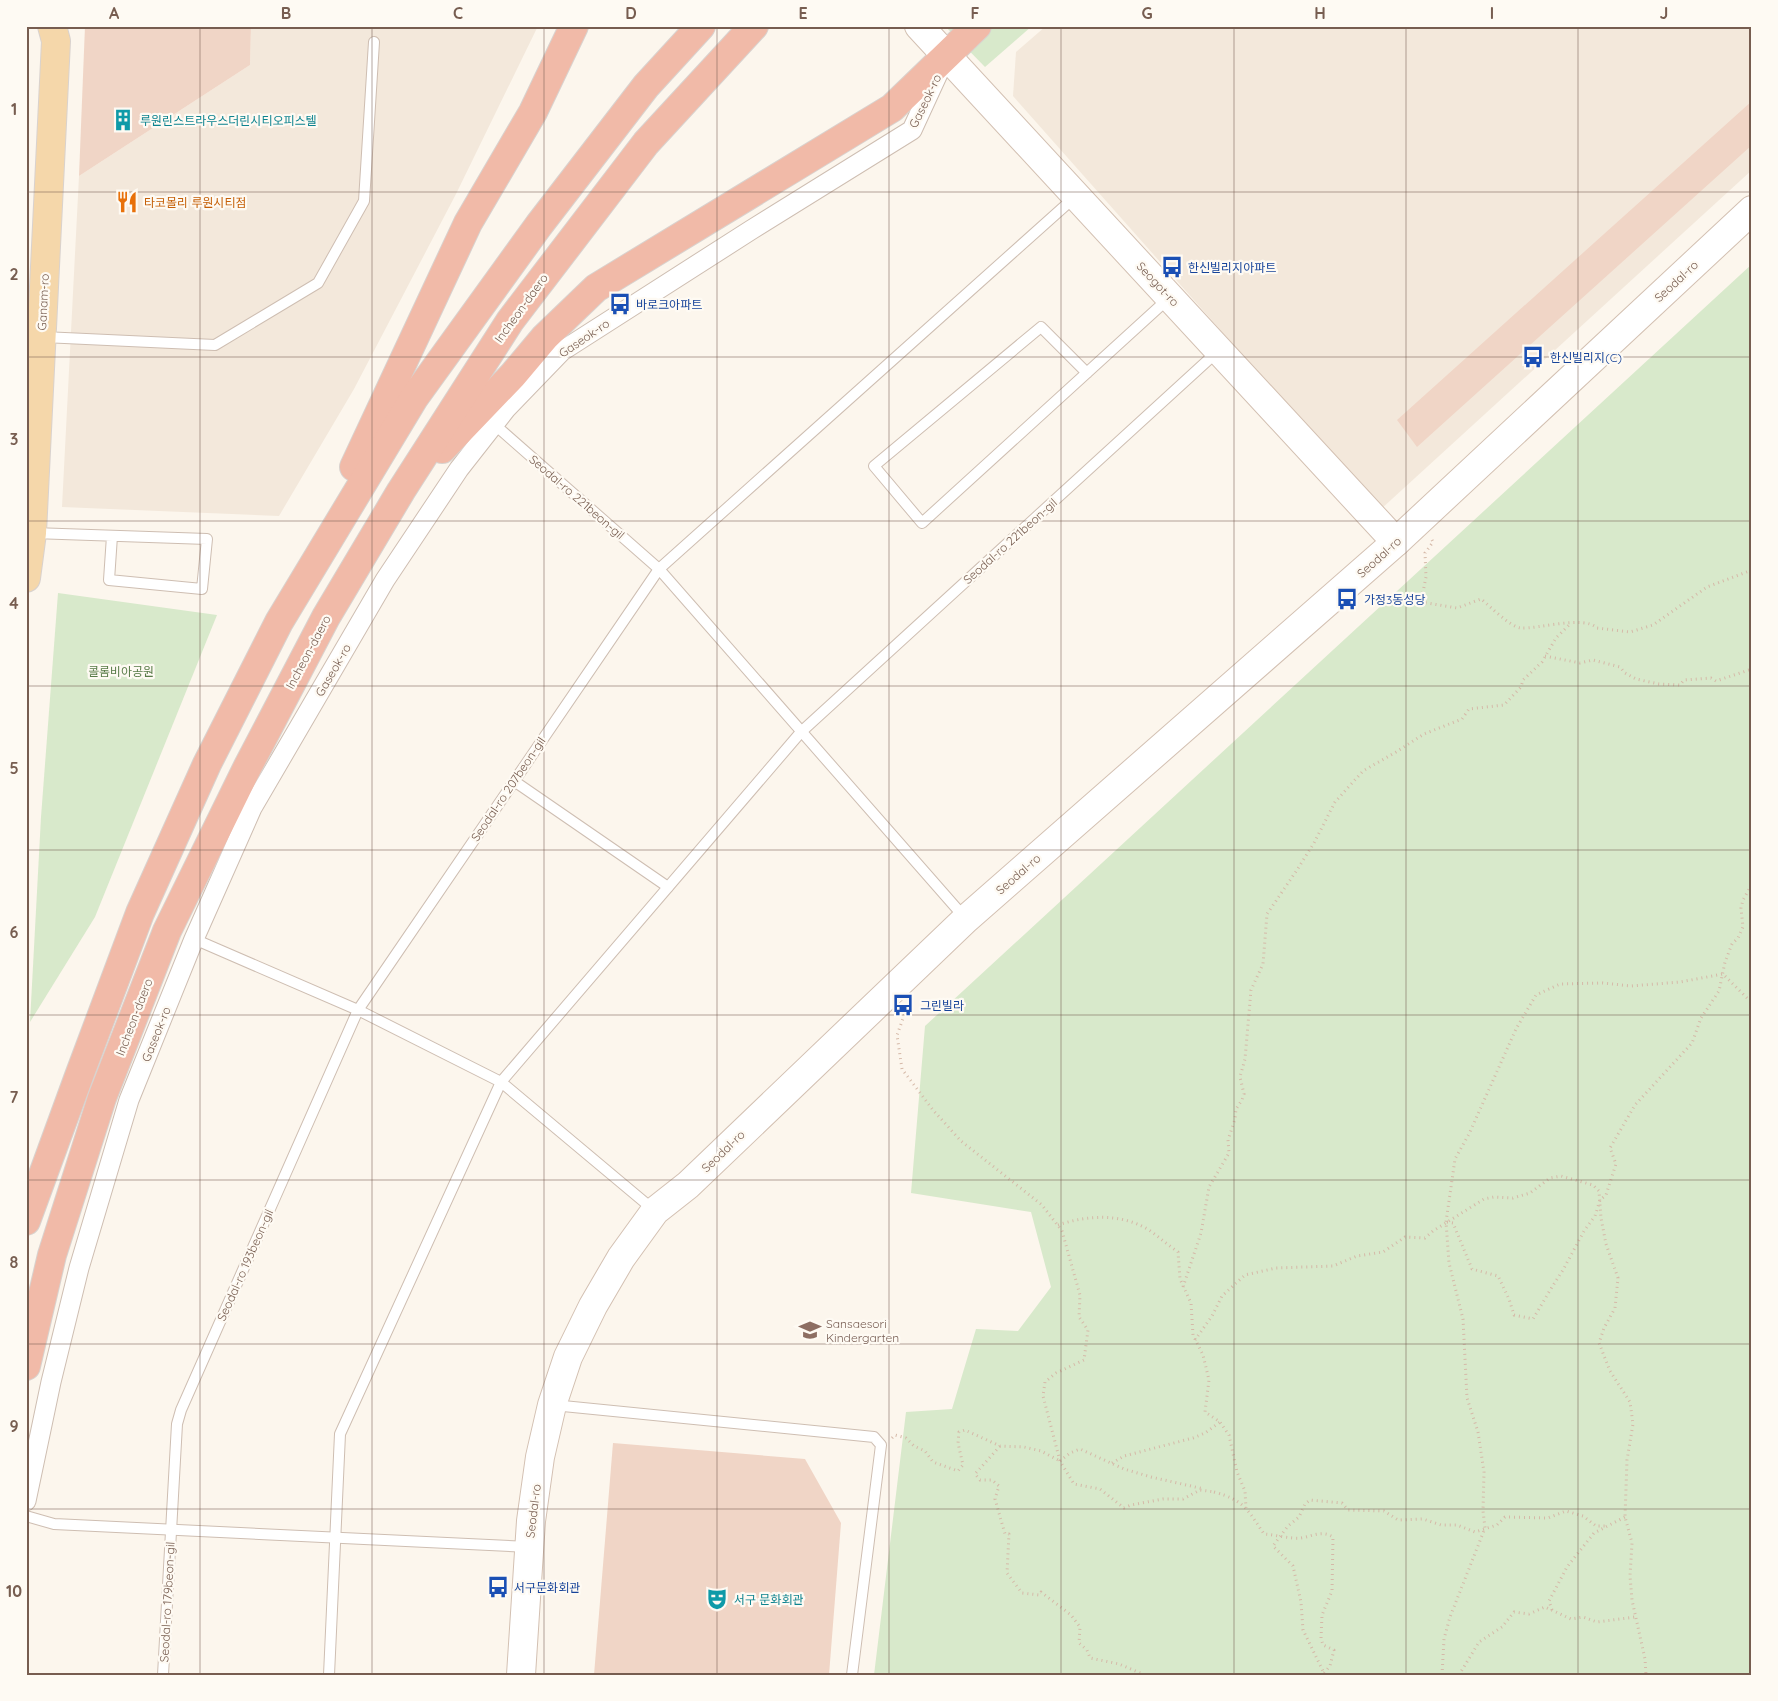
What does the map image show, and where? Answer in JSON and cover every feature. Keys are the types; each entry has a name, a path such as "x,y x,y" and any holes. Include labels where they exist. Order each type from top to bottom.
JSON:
{"highway":[{"path":"26,1221 140,912 207,764 279,622 392,389 468,223 533,112 574,26"},
{"path":"279,622 414,398 538,225 646,86 701,26"},
{"name":"Incheon-daero","path":"26,1366 52,1256 96,1116 167,931 247,768 326,617 401,491 510,321 646,143 754,26"},
{"path":"401,491 513,375 545,336 596,288 892,108 977,26"}],"main road":[{"name":"Ganam-ro","path":"26,578 42,336 56,41 52,26"}],"street":[{"name":"Seogot-ro","path":"919,26 1219,350 1405,534"},
{"name":"Gaseok-ro","path":"26,1501 51,1382 80,1268 129,1100 194,939 252,808 385,580 459,469 506,409 562,351 912,130 946,55"},
{"name":"Seodal-ro","path":"521,1675 530,1521 540,1458 552,1405 568,1357 593,1306 620,1258 655,1211 688,1185 966,919 1405,534 1752,210"}],"lane":[{"path":"42,336 215,345 318,283 364,201 374,42"},
{"path":"659,569 1076,196"},
{"path":"1087,373 1041,327 874,466 922,523 1087,373 1170,297"},
{"name":"Seodal-ro 221beon-gil","path":"801,732 1219,350"},
{"name":"Seodal-ro 221beon-gil","path":"494,424 659,569 966,919"},
{"path":"30,539 112,536 207,539 202,589 109,580 112,536"},
{"name":"Seodal-ro 207beon-gil","path":"358,1010 659,569"},
{"path":"329,1675 340,1434 501,1082 801,732"},
{"path":"514,781 668,887"},
{"path":"194,939 358,1010 501,1082 655,1211"},
{"name":"Seodal-ro 193beon-gil","path":"171,1530 178,1424 181,1410 358,1010"},
{"path":"552,1405 571,1405 874,1437 881,1444 852,1675"},
{"path":"26,1516 54,1524 529,1547"},
{"name":"Seodal-ro 179beon-gil","path":"163,1675 171,1530"}],"path":[{"path":"1405,534 1434,542 1425,553 1426,577 1421,602 1457,608 1481,599 1502,617 1520,628 1571,623 1630,632 1653,625 1707,586 1752,570"},
{"path":"1183,1286 1201,1233 1209,1187 1230,1153 1228,1140 1235,1120 1236,1109 1244,1094 1240,1077 1245,1059 1251,990 1263,964 1267,914 1314,843 1335,802 1362,771 1424,734 1462,719 1469,709 1504,705 1521,687 1523,680 1545,656 1556,638 1571,623"},
{"path":"1545,656 1580,663 1593,660 1620,668 1636,679 1659,684 1680,685 1684,680 1712,678 1716,681 1752,669"},
{"path":"1446,1222 1452,1223 1472,1269 1498,1276 1514,1315 1533,1319 1584,1231 1595,1216 1600,1200 1606,1195 1616,1164 1610,1148 1635,1105 1692,1043 1701,1018 1720,991 1732,944 1738,938 1743,927 1741,908 1743,900 1752,884"},
{"path":"1723,974 1752,1003"},
{"path":"1442,1675 1444,1640 1450,1617 1485,1528 1483,1511 1484,1472 1478,1432 1467,1398 1463,1319 1450,1263 1446,1222 1455,1159 1469,1134 1516,1029 1536,996 1560,984 1603,983 1631,986 1680,982 1723,974"},
{"path":"914,1001 904,1016 896,1035 902,1069 933,1110 961,1140 1042,1205 1062,1231 1079,1290 1079,1317 1088,1330 1084,1360 1056,1373 1045,1382 1043,1396 1060,1461 1074,1484 1100,1489 1124,1508 1163,1499 1183,1499 1200,1490 1215,1492"},
{"path":"1195,1340 1212,1316 1222,1296 1245,1275 1276,1268 1333,1266 1357,1256 1383,1252 1405,1237 1425,1238 1446,1222 1484,1199 1494,1196 1513,1198 1530,1193 1550,1178 1561,1176 1593,1185 1599,1191 1601,1218 1606,1244 1618,1278 1615,1308 1604,1328 1599,1343 1610,1371 1630,1402 1633,1424 1627,1460 1625,1517 1632,1543 1630,1576 1635,1617 1645,1658 1646,1675"},
{"path":"1057,1225 1078,1218 1104,1217 1135,1223 1149,1230 1178,1252 1180,1279 1190,1303 1193,1335 1203,1356 1209,1380 1205,1412 1220,1422 1229,1435 1237,1472 1246,1491 1246,1508"},
{"path":"1111,1463 1124,1456 1193,1438 1205,1433 1220,1422"},
{"path":"881,1444 895,1436 906,1438 914,1446 925,1451 933,1462 958,1471 963,1465 958,1443 959,1432 965,1430 1000,1446 1024,1447 1042,1451 1060,1461"},
{"path":"1000,1446 975,1474 980,1480 992,1480 999,1486 995,1499 1005,1534 1010,1534 1007,1573 1022,1593 1039,1595 1041,1592 1071,1614 1080,1628 1079,1643 1087,1650 1090,1658 1119,1664 1145,1675"},
{"path":"1060,1461 1070,1453 1080,1449 1124,1469 1232,1496 1246,1508 1264,1534 1301,1538 1315,1533 1329,1534 1333,1537 1332,1591 1322,1615 1321,1638 1323,1645 1334,1650 1330,1666 1325,1674"},
{"path":"1325,1674 1303,1630 1301,1602 1293,1566 1273,1546 1299,1517 1304,1504 1310,1500 1342,1503 1348,1510 1384,1511 1398,1520 1423,1519 1441,1525 1457,1525 1476,1532 1497,1525 1505,1517 1548,1518 1566,1511 1583,1516 1596,1526 1608,1526"},
{"path":"1552,1610 1549,1601 1567,1567 1594,1533 1625,1517"},
{"path":"1459,1675 1479,1642 1502,1627 1514,1612 1529,1614 1545,1607 1571,1619 1583,1617 1597,1622 1635,1617"}],"shaded area":[{"path":"251,26 538,26 456,194 354,389 279,516 62,507 79,176 250,65"},
{"name":"한신빌리지아파트","path":"1046,26 1752,26 1752,170 1380,510 1013,96 1016,52"}],"green space":[{"path":"945,26 1032,26 985,67"},
{"path":"1752,264 1752,1675 874,1675 906,1412 952,1409 976,1329 1018,1331 1051,1287 1031,1212 911,1193 925,1026"},
{"name":"콜롬비아공원","path":"58,593 217,615 95,917 30,1022 41,817"}],"building":[{"name":"루원린스트라우스더린시티오피스텔","path":"85,26 251,26 250,65 79,176"},
{"path":"1752,101 1752,145 1417,447 1397,420"},
{"name":"서구 문화회관","path":"613,1443 805,1459 841,1523 829,1675 594,1675"}],"place":[{"name":"루원린스트라우스더린시티오피스텔","path":"123,120"},
{"name":"타코몰리 루원시티점","path":"127,202"},
{"name":"한신빌리지아파트","path":"1172,267"},
{"name":"바로크아파트","path":"620,304"},
{"name":"한신빌리지(C)","path":"1533,357"},
{"name":"가정3동성당","path":"1347,599"},
{"name":"그린빌라","path":"903,1005"},
{"name":"Sansaesori Kindergarten","path":"810,1330"},
{"name":"서구문화회관","path":"498,1587"},
{"name":"서구 문화회관","path":"717,1599"}]}
